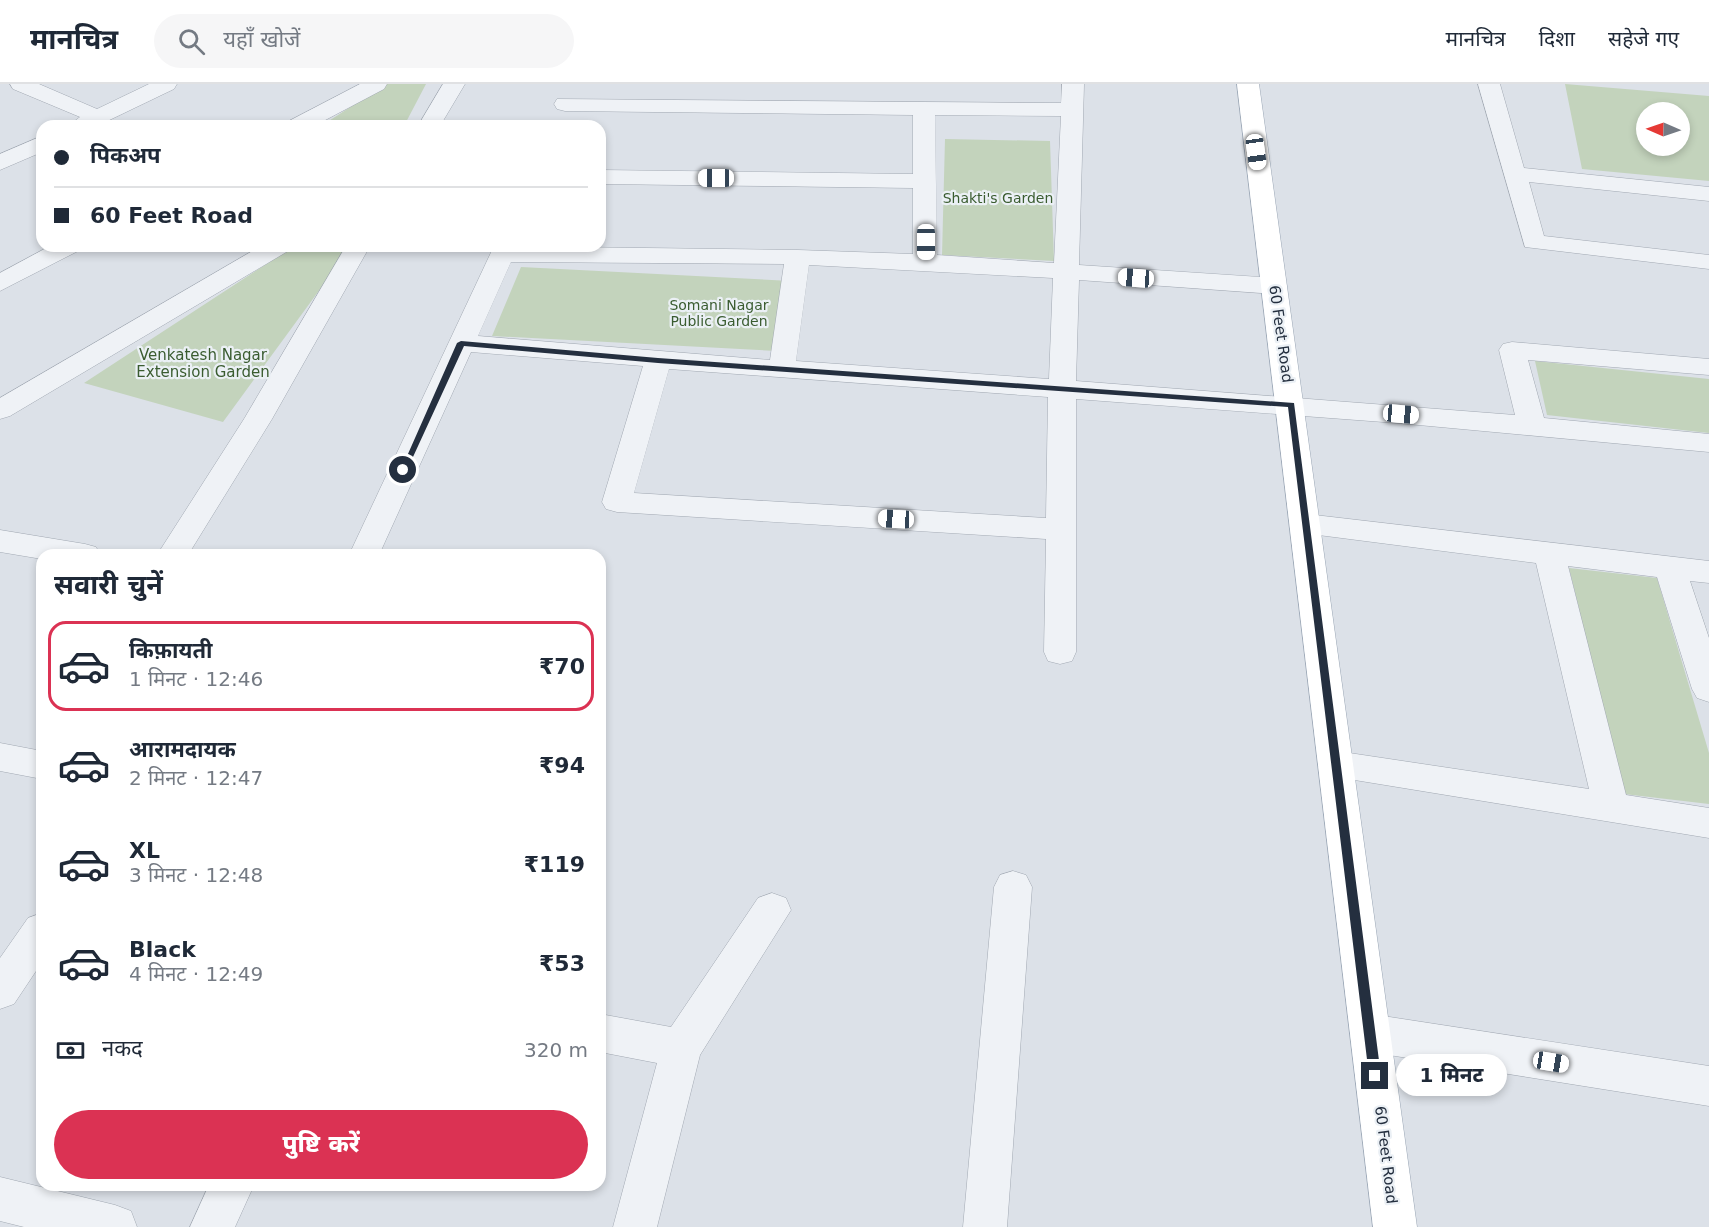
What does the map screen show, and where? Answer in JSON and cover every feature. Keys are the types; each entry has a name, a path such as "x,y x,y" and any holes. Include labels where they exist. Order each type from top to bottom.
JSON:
{"main road":[{"name":"60 Feet Road","path":"1248,84 1395,1227"}],"street":[{"path":"21,84 85,120"},
{"path":"93,120 166,84"},
{"path":"308,120 376,84"},
{"path":"433,120 454,84"},
{"path":"558,120 573,84"},
{"path":"1489,84 1534,242 1709,262"},
{"path":"565,104 924,107 1073,97 1062,390 1059,529 1060,652"},
{"path":"924,107 926,262"},
{"path":"0,163 36,146"},
{"path":"1514,174 1709,194"},
{"path":"606,177 926,181"},
{"path":"0,283 58,252"},
{"path":"0,410 269,252"},
{"path":"176,549 258,418 355,252"},
{"path":"367,549 503,252"},
{"path":"588,252 926,262 1274,286"},
{"path":"782,368 798,257"},
{"path":"461,343 658,361 1291,405 1532,425 1709,443"},
{"path":"1532,425 1512,350 1709,367"},
{"path":"658,361 617,502 1059,529"},
{"path":"1306,525 1709,572"},
{"path":"0,541 49,549"},
{"path":"1549,554 1611,808"},
{"path":"1670,568 1709,689"},
{"path":"0,757 36,764"},
{"path":"1336,765 1709,824"},
{"path":"985,1227 1013,887"},
{"path":"635,1227 681,1048 772,910"},
{"path":"0,991 36,939"},
{"path":"1370,1033 1709,1086"},
{"path":"606,1034 681,1048"},
{"path":"212,1227 229,1191"},
{"path":"0,1199 115,1227"}],"green space":[{"path":"386,84 426,84 407,120 330,120"},
{"path":"1565,84 1709,96 1709,181 1582,169"},
{"name":"Shakti's Garden","path":"945,139 1050,141 1054,261 942,255"},
{"name":"Venkatesh Nagar Extension Garden","path":"285,252 347,252 223,422 84,383"},
{"name":"Somani Nagar Public Garden","path":"521,267 791,281 777,351 492,336"},
{"path":"1535,361 1709,379 1709,433 1547,415"},
{"path":"1569,568 1657,578 1709,753 1709,804 1624,794"}],"route":[{"path":"403,470 461,343 658,361 1291,405 1375,1076"}]}
